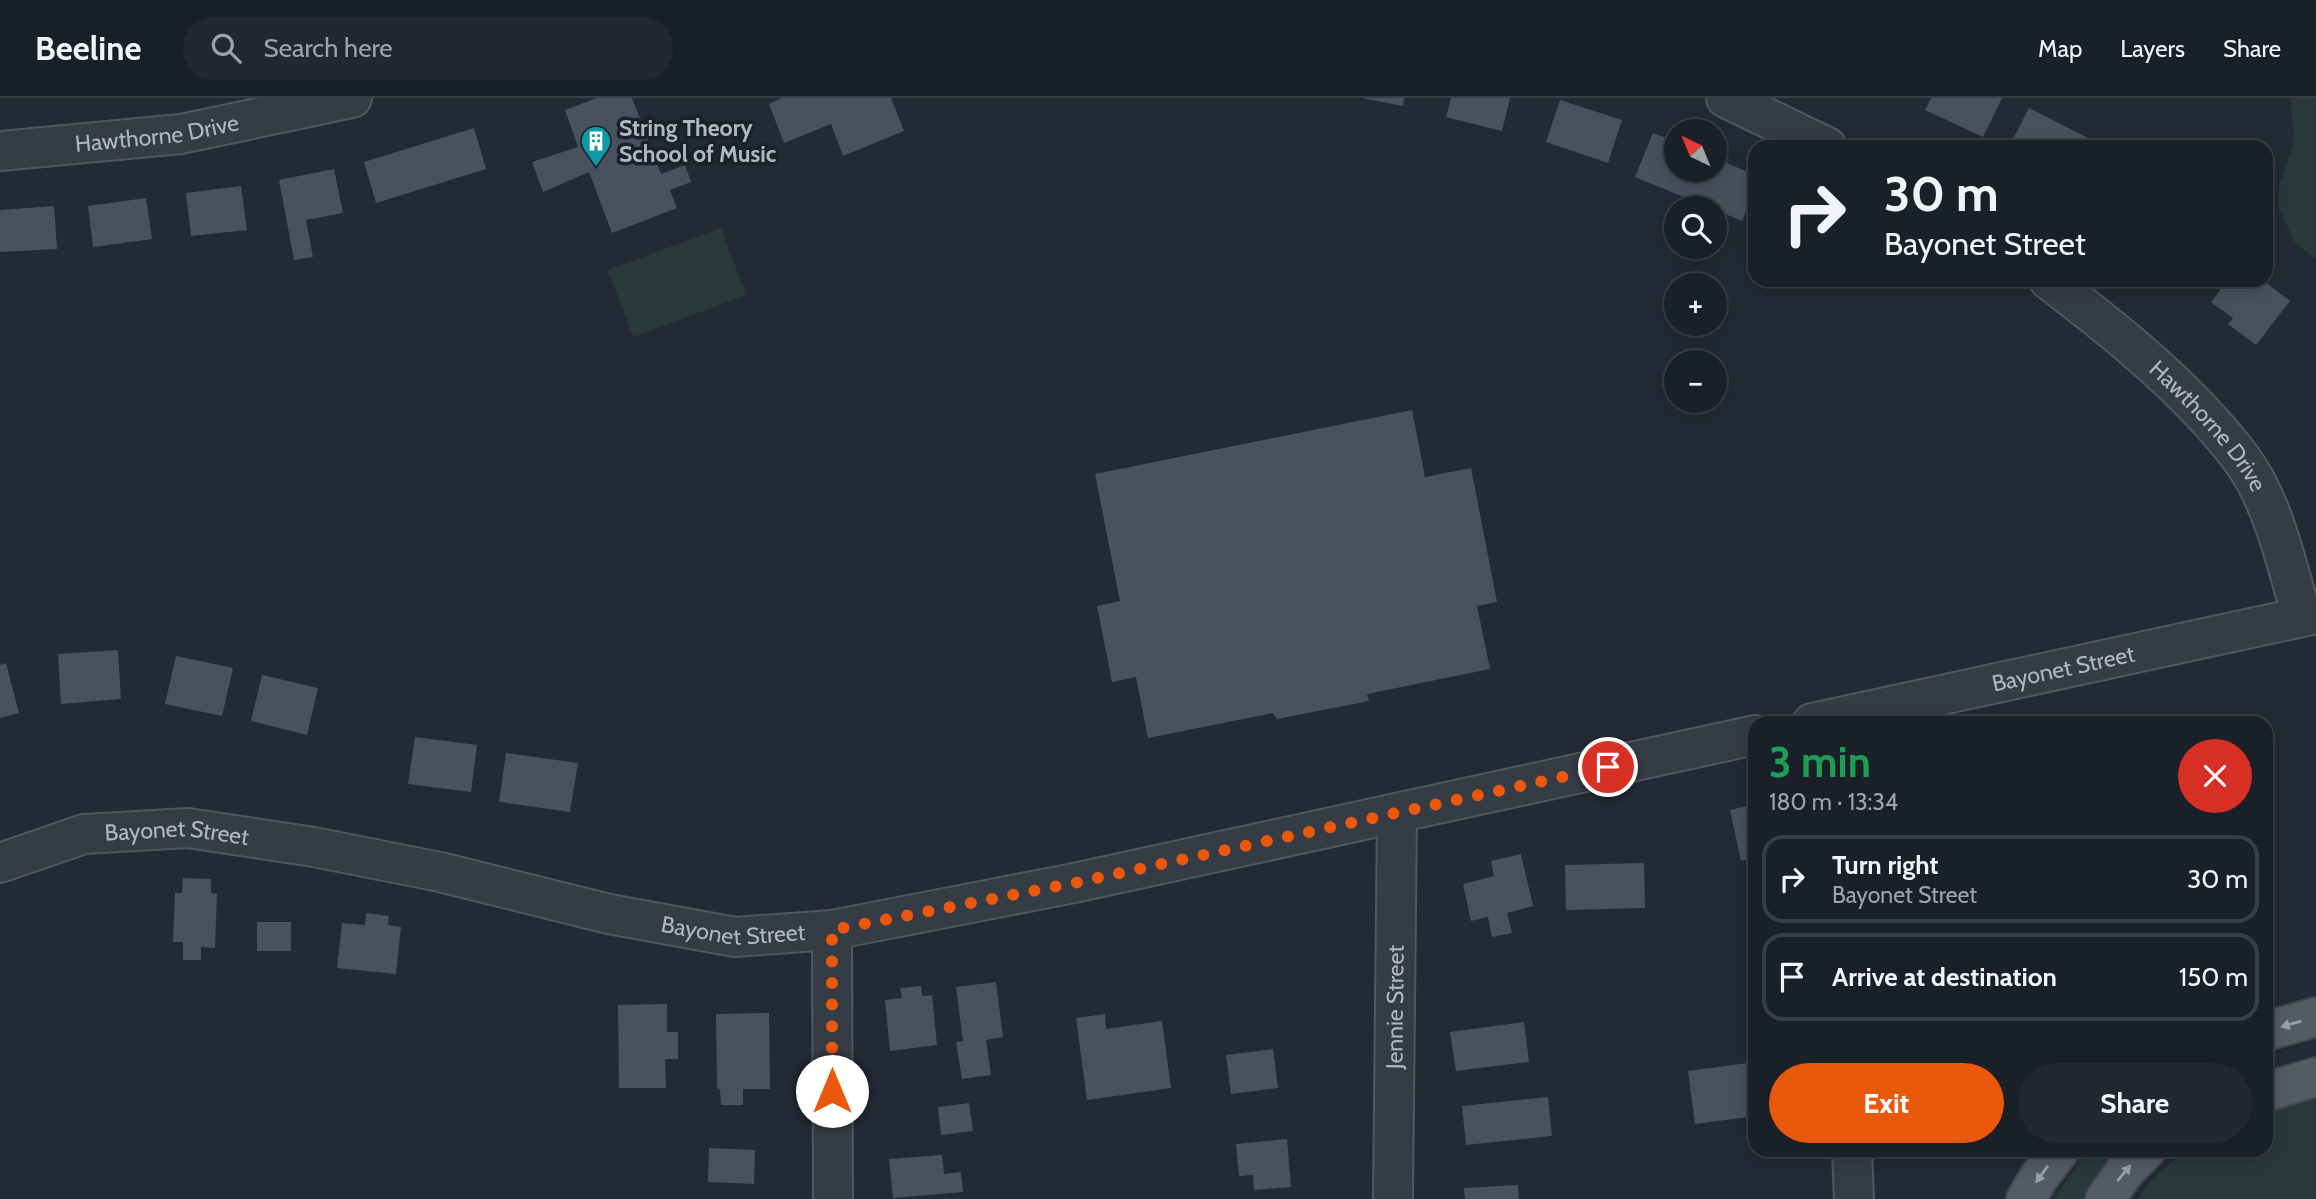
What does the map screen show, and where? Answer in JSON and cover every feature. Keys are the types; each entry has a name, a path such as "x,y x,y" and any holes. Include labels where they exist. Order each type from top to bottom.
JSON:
{"main road":[{"path":"2273,1029 2316,1017"},
{"path":"2273,1090 2316,1077"},
{"path":"2026,1199 2055,1157"},
{"path":"2105,1199 2139,1157"}],"street":[{"name":"Hawthorne Drive","path":"0,151 181,134 352,98"},
{"path":"1726,98 1813,140"},
{"name":"Hawthorne Drive","path":"2058,287 2131,343 2165,374 2247,465 2309,615"},
{"name":"Bayonet Street","path":"1847,716 2309,615"},
{"name":"Bayonet Street","path":"0,863 84,834 188,828 327,849 440,872 609,914 735,937 832,930 1074,883 1748,737"},
{"name":"Jennie Street","path":"1393,1199 1397,813"},
{"path":"832,930 832,1199"},
{"path":"1852,1157 1854,1199"}],"shaded area":[{"path":"2290,98 2316,98 2316,259 2295,243 2278,206 2280,182 2293,146"},
{"path":"721,228 746,295 633,337 608,270"},
{"path":"2316,1098 2316,1199 2138,1199 2152,1179 2178,1157 2273,1157 2273,1110"},
{"path":"2084,1157 2113,1157 2083,1199 2054,1199"}],"building":[{"name":"String Theory School of Music","path":"597,98 632,98 661,174 685,165 691,182 670,190 677,208 612,233 589,172 543,192 532,162 578,147 565,110"},
{"path":"782,98 891,98 904,131 843,156 831,124 784,143 769,104"},
{"path":"1362,98 1404,98 1403,106"},
{"path":"1451,98 1510,98 1502,131 1446,117"},
{"path":"1931,98 2002,98 1983,137 1925,110"},
{"path":"1560,100 1622,120 1608,163 1546,142"},
{"path":"2029,108 2088,138 2087,140 2013,140"},
{"path":"474,128 486,169 376,203 364,162"},
{"path":"1653,133 1664,137 1664,182 1727,182 1727,163 1748,172 1748,206 1742,221 1727,215 1727,196 1681,196 1635,177"},
{"path":"334,169 343,213 306,220 313,257 294,260 279,180"},
{"path":"241,186 247,230 191,236 186,193"},
{"path":"146,198 152,239 93,247 88,206"},
{"path":"54,206 57,249 0,252 0,210"},
{"path":"2223,287 2272,287 2290,301 2256,345 2228,324 2233,318 2211,302"},
{"path":"1412,410 1425,477 1471,468 1497,602 1477,606 1490,669 1367,694 1369,701 1277,719 1273,713 1148,738 1136,677 1112,682 1097,606 1120,601 1095,474"},
{"path":"118,650 121,699 61,704 58,654"},
{"path":"176,656 233,668 222,716 165,704"},
{"path":"6,663 19,713 0,718 0,665"},
{"path":"262,675 318,688 307,735 251,721"},
{"path":"415,737 477,745 471,792 408,784"},
{"path":"506,753 578,763 570,812 499,802"},
{"path":"1748,806 1748,859 1741,861 1730,810"},
{"path":"1521,854 1533,906 1507,913 1512,933 1492,937 1488,917 1471,921 1463,884 1494,876 1491,861"},
{"path":"1644,863 1645,908 1566,910 1565,865"},
{"path":"183,878 211,879 211,893 217,894 215,948 201,947 201,960 183,960 183,942 173,942 175,893 182,893"},
{"path":"366,913 389,916 388,925 401,927 396,974 337,968 342,923 365,925"},
{"path":"257,922 291,922 291,951 257,951"},
{"path":"996,982 1003,1037 986,1040 991,1075 962,1079 956,1042 963,1041 956,987"},
{"path":"921,986 922,996 932,995 937,1045 890,1051 885,1000 902,998 900,988"},
{"path":"667,1004 667,1032 678,1032 678,1059 665,1059 666,1088 619,1088 618,1005"},
{"path":"769,1013 770,1089 743,1089 743,1105 721,1105 720,1090 717,1087 716,1014"},
{"path":"1105,1014 1106,1029 1162,1021 1171,1088 1087,1100 1076,1018"},
{"path":"1524,1022 1529,1062 1456,1071 1450,1032"},
{"path":"1273,1049 1278,1088 1231,1094 1226,1055"},
{"path":"1748,1063 1748,1117 1695,1124 1688,1071"},
{"path":"1548,1097 1552,1136 1466,1145 1462,1106"},
{"path":"969,1103 973,1131 941,1135 938,1107"},
{"path":"1287,1139 1291,1187 1254,1190 1253,1175 1239,1176 1236,1144"},
{"path":"709,1148 755,1150 754,1184 708,1182"},
{"path":"942,1155 944,1174 961,1172 963,1192 893,1198 889,1159"},
{"path":"1518,1185 1519,1199 1465,1199 1464,1188"}],"place":[{"name":"String Theory School of Music","path":"596,168"}],"route":[{"path":"832,1091 832,930 1074,883 1608,767"}]}
